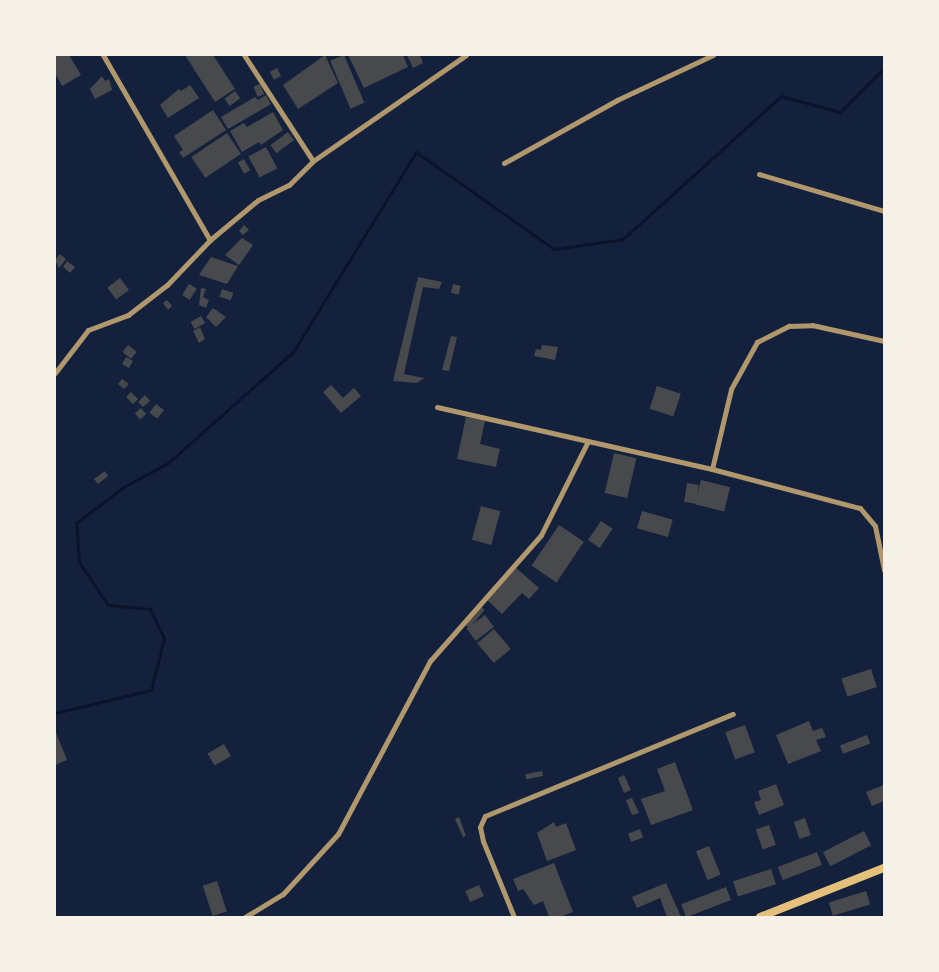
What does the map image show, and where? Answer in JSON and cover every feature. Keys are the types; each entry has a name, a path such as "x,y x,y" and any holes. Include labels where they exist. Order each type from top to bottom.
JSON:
{"main road":[{"path":"760,917 884,868"}],"street":[{"path":"103,55 210,240"},
{"path":"244,55 313,161"},
{"path":"55,373 88,330 128,315 167,285 210,240 258,200 289,185 313,161 466,55"},
{"path":"504,163 617,100 713,55"},
{"path":"759,174 884,210"},
{"path":"712,469 731,389 757,342 789,326 812,325 884,341"},
{"path":"437,408 587,443 712,469 860,508 875,526 884,570"},
{"path":"245,917 283,894 338,834 430,661 541,535 587,443"},
{"path":"514,917 483,841 480,826 485,816 733,714"}],"building":[{"path":"55,55 69,55 81,75 62,86 55,73"},
{"path":"185,55 213,55 235,89 215,102"},
{"path":"325,55 338,83 298,109 283,85"},
{"path":"344,55 364,103 351,109 330,61"},
{"path":"348,55 403,55 408,67 364,88"},
{"path":"407,55 420,55 423,63 413,68"},
{"path":"277,68 281,76 274,80 270,72"},
{"path":"102,76 105,81 109,79 112,90 95,99 90,89"},
{"path":"260,84 264,94 258,97 254,87"},
{"path":"190,85 199,98 168,118 160,105 179,89 181,91"},
{"path":"235,91 240,98 230,106 224,99"},
{"path":"266,95 271,104 228,129 221,117 255,97 258,100"},
{"path":"213,110 226,130 183,158 179,152 183,150 174,136"},
{"path":"273,112 283,130 261,145 259,142 242,152 230,131 244,123 247,127"},
{"path":"288,132 294,140 276,153 270,145"},
{"path":"227,133 241,154 205,178 191,157"},
{"path":"266,147 277,168 260,178 248,156"},
{"path":"244,159 250,170 244,174 238,162"},
{"path":"244,225 249,230 243,235 239,231"},
{"path":"242,238 253,245 239,265 225,255"},
{"path":"60,254 66,259 59,268 55,260"},
{"path":"211,257 238,266 227,284 199,275"},
{"path":"67,261 75,267 70,273 63,267"},
{"path":"418,277 442,282 439,289 423,287 404,374 424,378 417,383 393,381"},
{"path":"120,278 129,290 116,300 107,288"},
{"path":"189,284 197,289 190,300 182,295"},
{"path":"453,284 461,286 459,295 451,293"},
{"path":"201,288 206,289 203,297 209,300 206,308 199,305"},
{"path":"222,289 233,293 231,301 219,297"},
{"path":"167,300 172,306 168,310 163,303"},
{"path":"213,308 226,317 216,327 206,317"},
{"path":"201,316 205,323 195,329 191,322"},
{"path":"200,327 205,339 199,343 193,331"},
{"path":"451,336 457,337 449,371 442,370"},
{"path":"128,345 137,352 131,359 122,352"},
{"path":"542,345 558,347 555,360 534,356 536,349 541,350"},
{"path":"126,357 133,361 129,368 122,364"},
{"path":"122,379 129,384 124,389 118,384"},
{"path":"331,385 343,398 354,388 361,396 341,413 323,392"},
{"path":"657,386 681,394 673,417 650,409"},
{"path":"131,392 138,399 133,404 126,397"},
{"path":"145,395 150,401 143,407 138,402"},
{"path":"156,404 164,410 157,419 149,413"},
{"path":"141,408 146,414 140,419 135,413"},
{"path":"466,417 485,421 480,444 500,449 496,467 457,459"},
{"path":"614,453 636,458 627,498 605,493"},
{"path":"105,471 108,476 98,484 94,479"},
{"path":"701,480 730,487 724,512 695,504"},
{"path":"687,483 699,485 696,504 684,502"},
{"path":"481,506 500,511 491,545 472,540"},
{"path":"642,511 673,520 668,537 637,528"},
{"path":"601,521 613,529 600,548 588,540"},
{"path":"559,525 584,542 556,582 532,566"},
{"path":"515,567 539,588 529,599 522,593 502,614 486,599"},
{"path":"480,606 485,610 470,628 465,625"},
{"path":"485,615 494,627 476,641 467,629"},
{"path":"494,629 511,649 494,663 477,643"},
{"path":"871,669 877,687 847,697 842,679"},
{"path":"809,721 813,731 822,728 826,737 816,740 821,751 788,764 776,735"},
{"path":"745,725 755,752 735,759 725,732"},
{"path":"55,730 67,760 55,765"},
{"path":"867,735 870,743 843,754 840,745"},
{"path":"224,744 231,756 215,766 208,754"},
{"path":"675,762 693,810 651,825 641,799 665,791 657,769"},
{"path":"542,771 543,776 526,779 525,774"},
{"path":"624,775 631,790 624,793 618,778"},
{"path":"776,784 784,805 759,815 754,802 761,800 758,791"},
{"path":"884,785 884,801 872,806 866,792"},
{"path":"632,798 639,813 632,815 626,800"},
{"path":"459,817 466,836 463,837 455,819"},
{"path":"805,818 811,835 800,839 794,822"},
{"path":"554,822 556,827 566,823 576,850 547,861 537,833"},
{"path":"769,825 776,845 763,849 756,830"},
{"path":"640,829 643,837 631,842 628,834"},
{"path":"864,831 871,845 830,866 823,852"},
{"path":"709,846 721,875 708,880 696,851"},
{"path":"817,852 822,865 783,880 778,867"},
{"path":"554,863 573,912 560,917 549,917 543,901 534,905 523,889 518,891 513,879"},
{"path":"771,869 776,884 738,897 733,881"},
{"path":"217,881 227,911 213,916 203,886"},
{"path":"666,883 681,917 667,917 660,898 637,908 632,897"},
{"path":"479,885 484,896 470,902 465,891"},
{"path":"726,887 731,900 687,917 681,904"},
{"path":"866,891 870,904 833,916 829,902"}],"waterway":[{"path":"55,713 151,690 164,638 150,609 108,605 79,562 76,523 125,486 168,463 293,352 416,152 554,249 623,239 781,96 840,112 884,68"}]}
